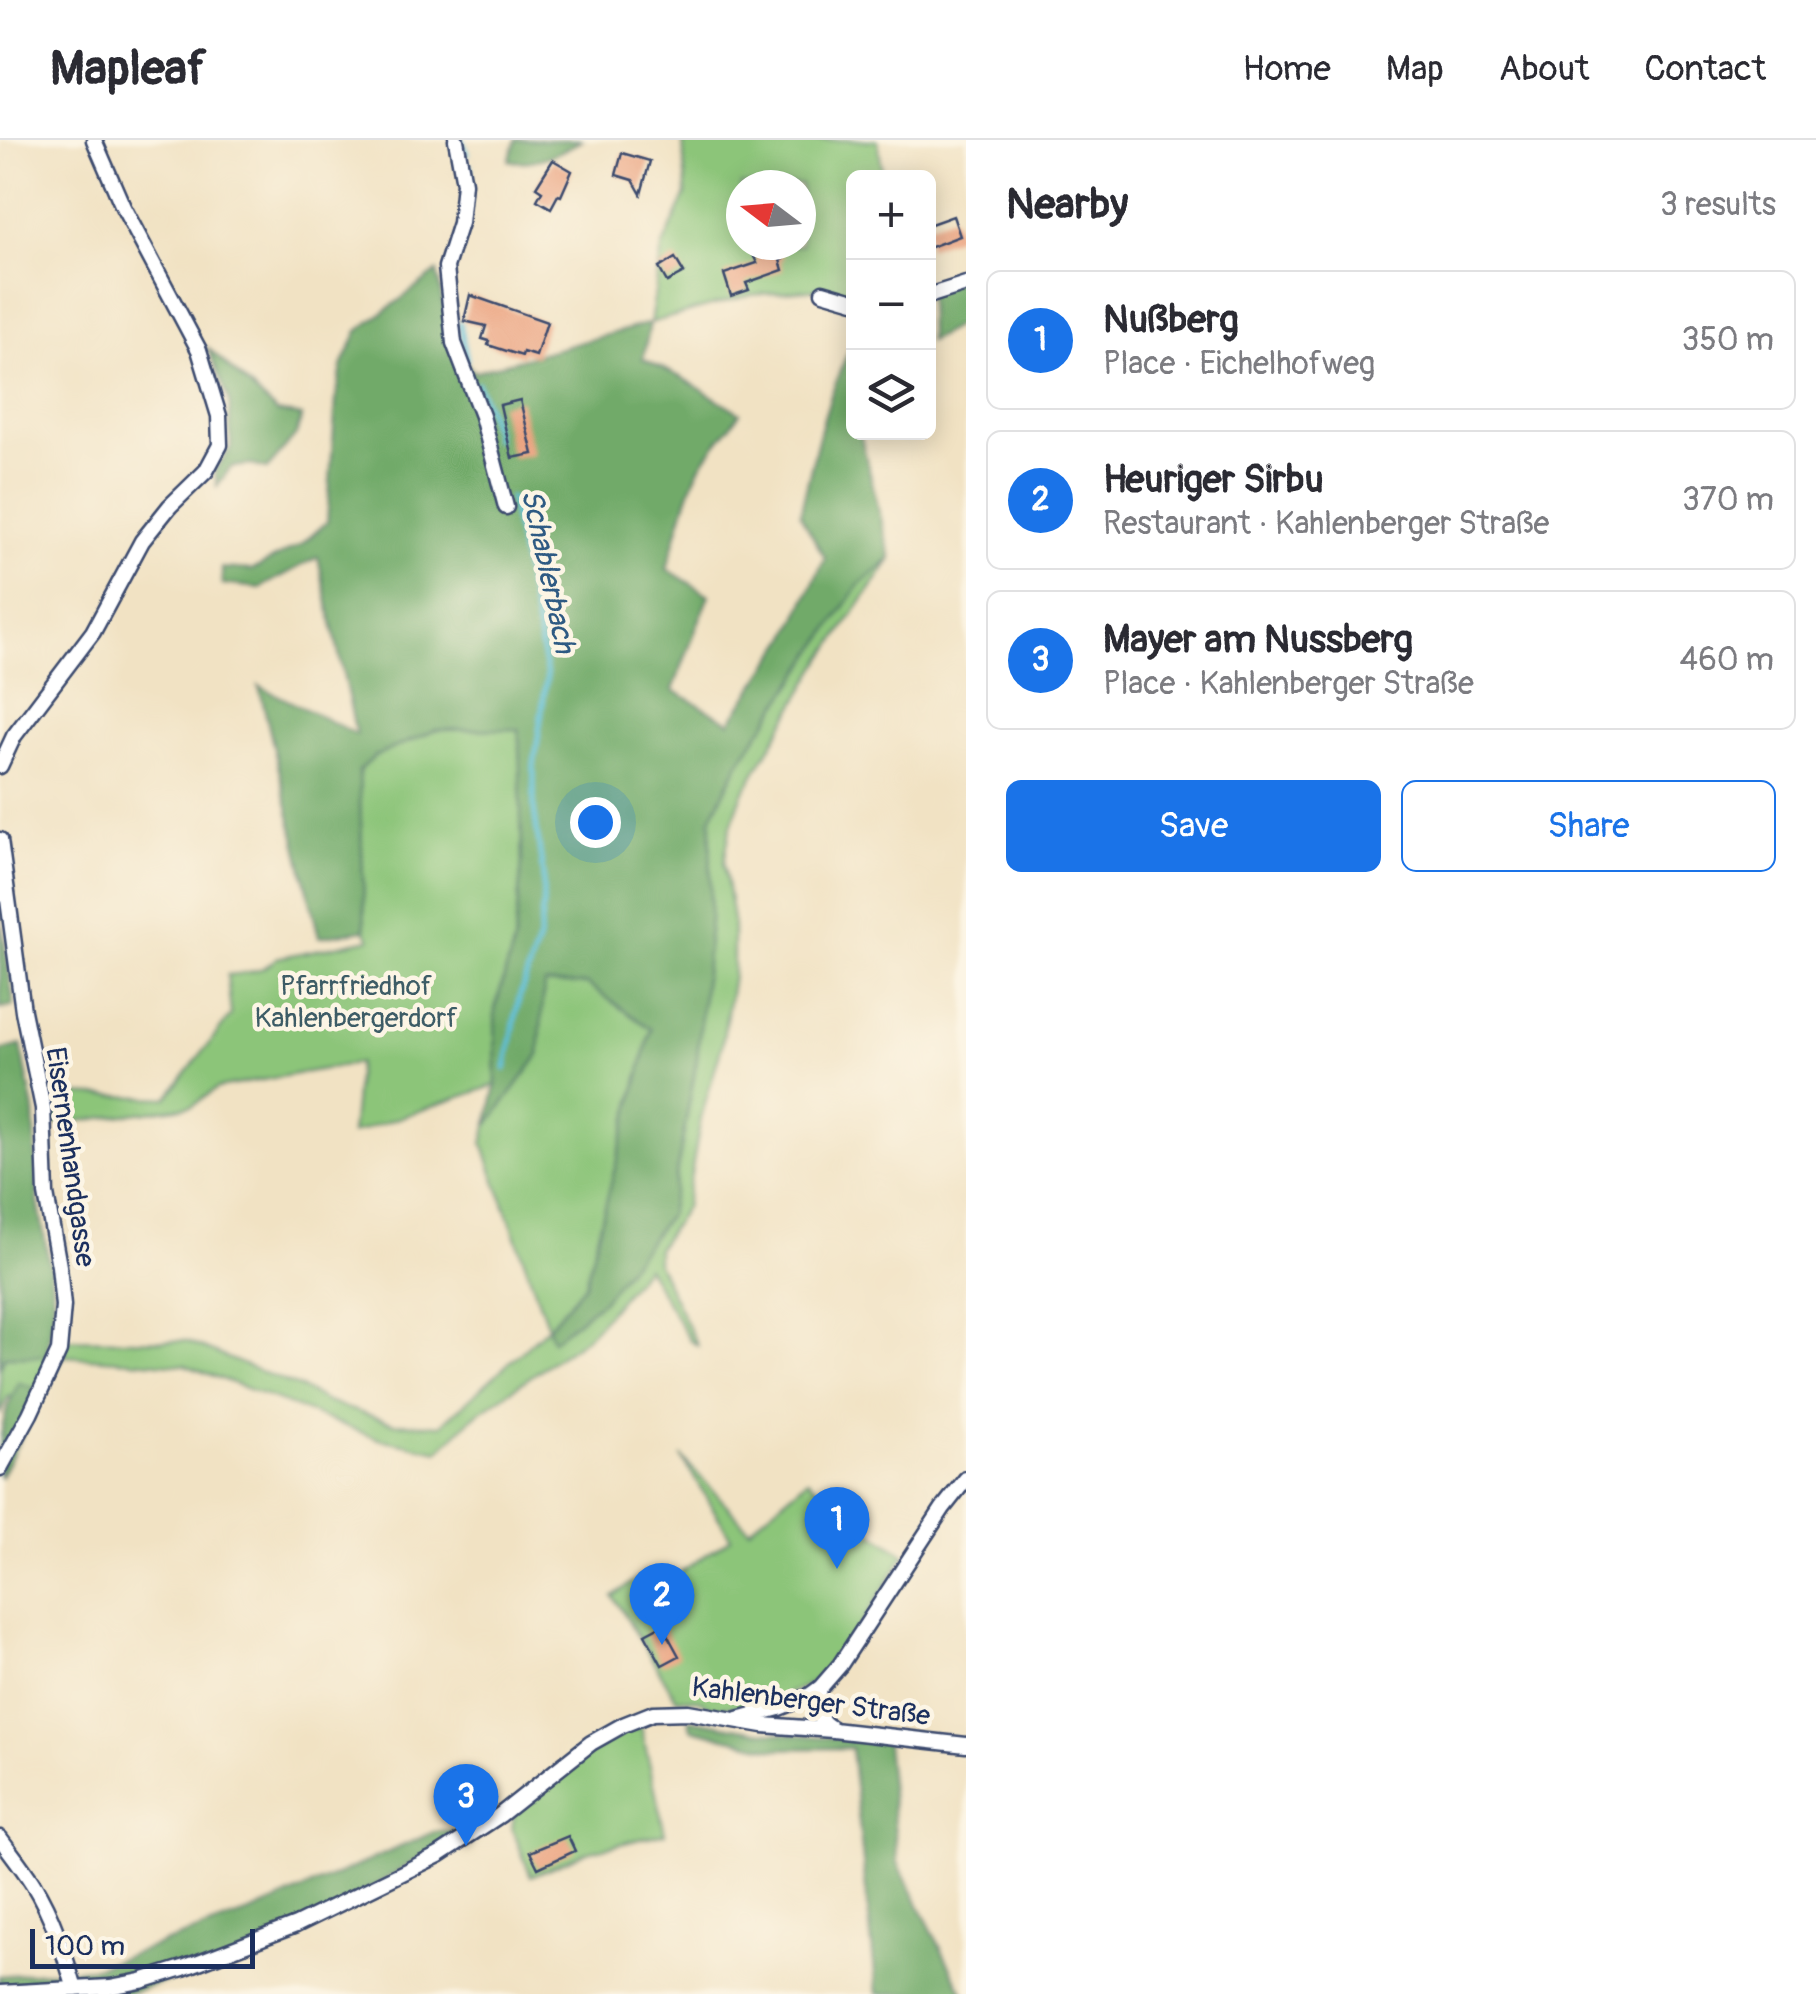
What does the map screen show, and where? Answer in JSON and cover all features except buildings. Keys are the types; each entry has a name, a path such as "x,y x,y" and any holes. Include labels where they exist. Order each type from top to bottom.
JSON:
{"street":[{"path":"0,766 14,736 93,632 142,542 206,470 220,445 219,416 199,350 123,207 94,140"},
{"path":"456,140 464,183 460,223 446,268 454,343 482,416 506,508"},
{"path":"936,293 966,284"},
{"path":"823,292 846,299"},
{"name":"Eisernenhandgasse","path":"0,840 23,1011 43,1108 46,1194 63,1306 59,1351 0,1468"},
{"path":"734,1720 796,1702 820,1688 840,1664 942,1508 966,1479"},
{"path":"820,1688 817,1711 823,1723 833,1730"},
{"name":"Kahlenberger Straße","path":"0,1993 126,1985 166,1974 296,1924 439,1856 592,1743 623,1725 654,1714 676,1712 762,1725 966,1745"},
{"path":"0,1838 45,1906 75,1989"}],"green space":[{"path":"516,140 582,140 547,157 518,162 509,160"},
{"path":"683,140 878,140 882,170 846,170 846,295 819,289 750,295 650,323 662,248 686,194"},
{"path":"437,272 450,342 474,372 650,323 643,359 740,413 699,469 667,569 709,595 673,690 730,722 789,635 825,558 800,514 828,404 846,358 846,440 862,440 891,559 859,585 739,763 711,818 710,921 697,1059 669,1215 602,1301 553,1340 548,1328 585,1284 651,1029 587,984 544,984 539,1055 487,1126 496,1085 495,1009 514,943 522,863 519,729 436,730 375,756 359,771 365,930 319,937 259,686 356,734 318,557 260,588 222,584 222,568 252,570 302,544 327,522 336,400 342,366 358,331"},
{"path":"966,278 966,321 936,337 936,288"},
{"path":"207,347 277,412 302,416 296,435 267,469 252,465 231,467 217,486 215,470 231,448 229,400"},
{"path":"891,559 816,669 742,795 730,829 724,863 733,919 733,976 722,1045 701,1118 685,1208 657,1249 657,1263 697,1345 690,1341 646,1267 584,1339 473,1417 439,1451 379,1439 185,1365 64,1356 68,1339 186,1341 327,1402 393,1423 441,1425 548,1327 553,1340 602,1301 669,1215 697,1059 710,921 711,818 739,763 859,585"},
{"name":"Pfarrfriedhof Kahlenbergerdorf","path":"520,728 522,863 514,943 495,1009 496,1085 351,1134 358,1063 218,1088 192,1106 49,1125 44,1093 167,1098 231,1015 227,975 260,969 276,958 370,939 365,930 359,771 375,756 436,730"},
{"path":"0,911 14,1006 0,1008"},
{"path":"543,983 587,984 651,1029 585,1284 548,1327 483,1144 487,1126 539,1055"},
{"path":"21,1045 34,1110 38,1201 54,1306 47,1356 5,1356 0,1368 0,1051"},
{"path":"4,1356 64,1356 45,1391 8,1397 0,1414 0,1368"},
{"path":"19,1383 45,1391 0,1478 2,1428"},
{"path":"681,1456 749,1529 808,1479 857,1522 905,1555 841,1656 816,1681 761,1706 712,1707 700,1700 676,1698 613,1596 647,1572 658,1587 731,1538"},
{"path":"689,1719 758,1731 886,1743 898,1863 964,1994 877,1994 851,1748 774,1749 691,1729"},
{"path":"641,1726 665,1833 587,1852 531,1876 512,1828 514,1814 570,1766 622,1732"},
{"path":"466,1830 264,1953 124,1994 0,1994 0,1976 92,1968 255,1911 434,1832"}],"waterway":[{"name":"Schablerbach","path":"462,140 467,154"},
{"name":"Schablerbach","path":"470,166 470,183"},
{"name":"Schablerbach","path":"460,323 467,359"},
{"name":"Schablerbach","path":"477,383 495,439"},
{"name":"Schablerbach","path":"506,1069 519,998 539,939 543,904 534,766 547,675 510,498"}],"place":[{"name":"Nußberg","path":"837,1569"},
{"name":"Heuriger Sirbu","path":"662,1645"},
{"name":"Mayer am Nussberg","path":"466,1846"}]}
